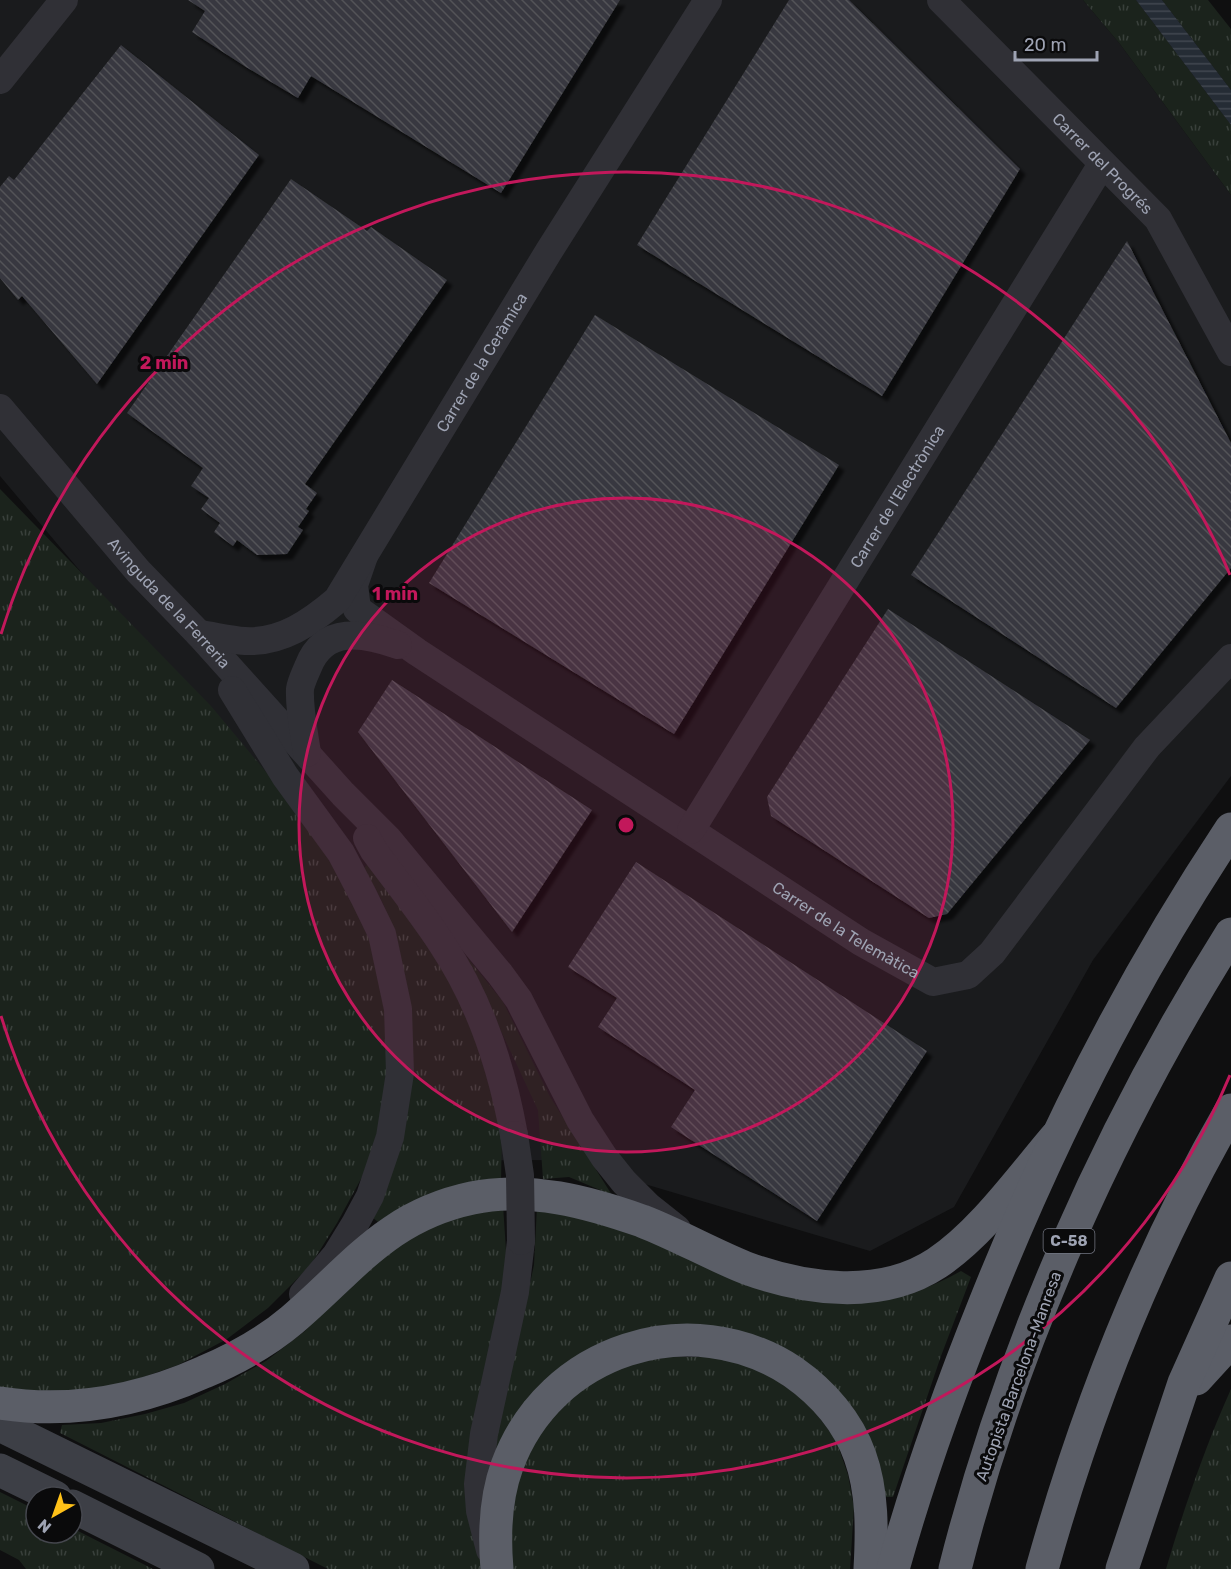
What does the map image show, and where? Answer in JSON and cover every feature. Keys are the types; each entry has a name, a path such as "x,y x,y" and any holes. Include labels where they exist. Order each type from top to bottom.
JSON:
{"highway":[{"path":"893,1569 922,1472 962,1361 1017,1223 1056,1137 1153,954 1231,829"},
{"name":"Autopista Barcelona-Manresa","path":"955,1569 969,1515 1012,1386 1089,1195 1151,1070 1231,934"},
{"path":"1042,1569 1078,1450 1123,1334 1185,1197 1231,1110"},
{"path":"0,1403 50,1407 106,1404 139,1397 223,1364 260,1344 291,1321 374,1244 397,1227 425,1213 473,1198 502,1194 540,1195 579,1202 645,1222 744,1267 772,1276 834,1287 889,1284 936,1264 957,1248 1056,1137"},
{"path":"1122,1569 1180,1396 1231,1278"},
{"path":"496,1569 495,1544 501,1487 507,1464 533,1418 549,1399 588,1368 614,1354 643,1344 672,1339 702,1340 753,1351 779,1363 801,1378 836,1411 860,1456 866,1478 871,1532 870,1569"},
{"path":"1180,1396 1231,1341"}],"main road":[{"path":"0,1425 293,1569"},
{"path":"0,1470 31,1485"},
{"path":"84,1512 198,1569"}],"street":[{"path":"0,80 64,0"},
{"name":"Carrer de la Ceràmica","path":"199,634 247,641 268,640 288,634 311,622 338,600 549,251 708,0"},
{"name":"Carrer del Progrés","path":"941,0 1158,219 1231,352"},
{"name":"Carrer de l'Electrònica","path":"691,831 1102,164"},
{"name":"Avinguda de la Ferreria","path":"0,408 138,571 199,634 344,794"},
{"path":"364,556 354,585 357,609 417,652"},
{"path":"199,634 285,776 341,853 364,897 382,934 387,953 398,1010 400,1043 399,1084 390,1137 370,1196 355,1224 336,1255 306,1291 266,1331 223,1364"},
{"path":"307,753 300,687 312,655 332,638 352,635 374,637 417,652"},
{"name":"Carrer de la Telemàtica","path":"417,652 861,942 933,982 968,975 992,953 1147,747 1231,658"},
{"path":"344,794 374,852 442,944 462,977 480,1014 508,1099 520,1175 521,1241 515,1293 484,1434 478,1484 480,1511 496,1569"},
{"path":"344,794 388,839 519,1000 580,1120 604,1158 648,1206 711,1252"}],"shaded area":[{"path":"0,0 1083,0 1120,44 1231,195 1231,776 1093,960 954,1207 870,1251 564,1160 355,1161 178,687 0,476"},
{"path":"1136,0 1162,0 1231,90 1231,125"}],"green space":[{"path":"1083,0 1136,0 1231,125 1231,195 1120,44"},
{"path":"1162,0 1208,0 1231,29 1231,90"},
{"path":"0,489 211,706 297,809 333,862 370,933 388,1031 387,1072 380,1127 362,1177 310,1266 268,1308 227,1339 178,1365 132,1381 84,1390 36,1392 0,1389"},
{"path":"370,862 412,918 465,1005 502,1129 501,1181 467,1184 436,1192 408,1204 378,1222 372,1217 390,1178 397,943 383,903 364,868"},
{"path":"466,956 503,1002 550,1097 612,1195 569,1177 543,1179 538,1110"},
{"path":"503,1205 507,1266 484,1569 328,1569 60,1433 62,1425 101,1423 145,1414 184,1403 225,1384 266,1361 305,1331 349,1285 417,1229"},
{"path":"537,1207 567,1211 870,1301 917,1291 961,1271 971,1277 941,1356 893,1497 885,1497 845,1405 664,1329 492,1458 534,1265"},
{"path":"670,1357 710,1357 760,1368 809,1404 836,1440 848,1475 854,1507 850,1569 513,1569 508,1542 518,1473 536,1439 561,1407 593,1381 633,1363"},
{"path":"1231,1389 1231,1569 1166,1569 1212,1433"},
{"path":"0,1492 24,1504 24,1545 84,1545 84,1534 153,1569 26,1569 19,1560 0,1550"}],"building":[{"path":"188,0 620,0 501,193 311,76 298,98 246,67 192,32 205,11"},
{"path":"789,0 849,0 1020,169 882,396 637,245"},
{"path":"121,45 259,155 97,384 22,296 18,300 0,278 0,187 9,176 14,180"},
{"path":"291,179 367,231 371,227 447,280 305,484 317,493 298,527 303,530 287,554 257,555 237,540 233,546 214,532 220,523 201,509 209,498 191,486 203,468 127,413"},
{"path":"1127,241 1231,443 1231,568 1116,708 911,575"},
{"path":"595,315 839,465 674,734 429,583"},
{"path":"888,609 1090,740 947,914 929,918 771,816 767,797"},
{"path":"392,680 592,810 512,932 358,732"},
{"path":"636,862 927,1051 817,1221 671,1127 695,1090 598,1027 617,998 568,967"}]}
